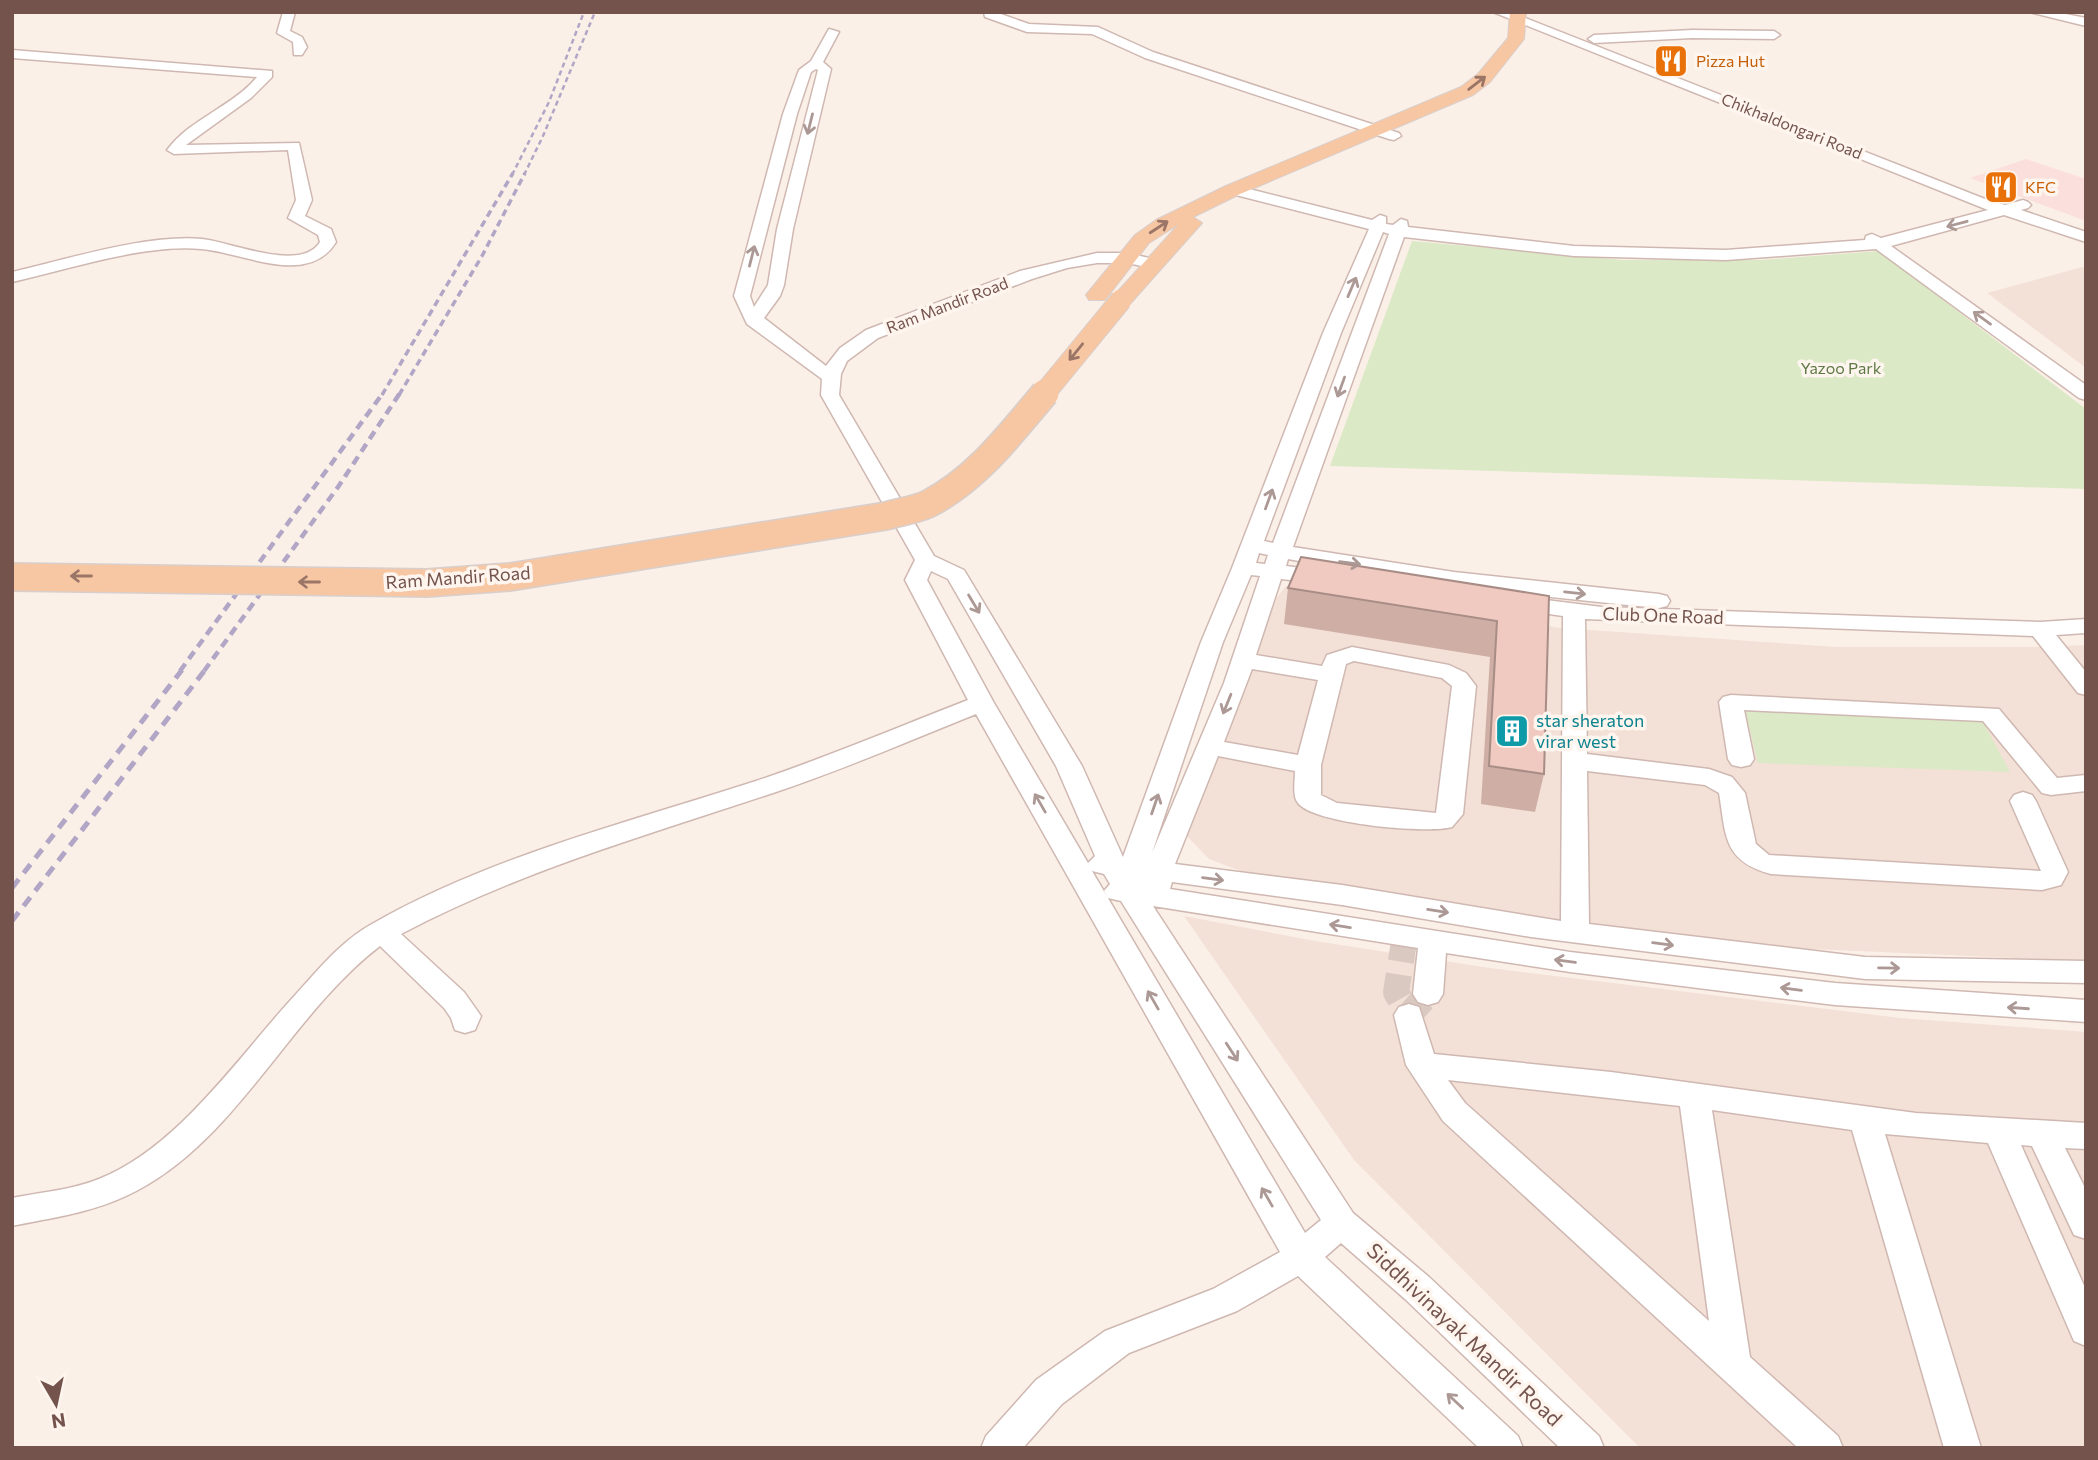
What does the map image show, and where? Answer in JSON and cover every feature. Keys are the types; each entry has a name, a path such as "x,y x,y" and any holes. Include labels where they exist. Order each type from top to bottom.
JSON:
{"main road":[{"name":"Ram Mandir Road","path":"12,577 440,582 510,577 886,516 926,505 957,485 995,453 1109,298 1152,263 1188,225 1248,189 1385,133 1473,104 1508,80 1523,17"},
{"path":"12,559 117,556 391,566 485,563 549,555 877,500 924,484 942,474 970,450 1109,298 1127,258 1142,239 1164,224 1248,189"}],"street":[{"path":"289,12 283,33 298,40 302,47 298,52"},
{"path":"994,12 989,14 1037,29 1094,30 1149,55 1385,133"},
{"name":"Chikhaldongari Road","path":"1499,12 1594,39 1987,199 2006,211 2086,237"},
{"path":"2035,12 2086,22"},
{"name":"Chikhaldongari Road","path":"1523,17 1987,199 2023,205 2086,227"},
{"path":"974,22 1006,20"},
{"path":"833,32 816,63 805,70 781,153 742,296 753,320 829,376 830,395 926,560 916,580 982,703 1301,1257 1505,1448"},
{"path":"1594,39 1692,34 1774,35"},
{"path":"12,54 267,74 257,88 236,100 174,150 294,146 303,200 296,218 325,232 328,242 323,250 313,256 279,261 205,244 169,242 12,277"},
{"path":"753,320 772,296 776,285 785,229 825,69 816,63"},
{"path":"781,153 803,152"},
{"path":"1248,189 1389,225 1574,251 1726,255 1879,236 1987,199"},
{"path":"1899,240 2023,205"},
{"path":"1389,225 1635,245 1804,239 1859,231 1899,240 2086,377"},
{"path":"1138,882 1212,642 1252,545 1332,333 1389,225"},
{"path":"1138,882 1211,747 1260,606 1279,561 1389,225"},
{"path":"1879,236 2086,394"},
{"name":"Ram Mandir Road","path":"829,376 852,345 931,310 1065,264 1097,258 1127,258 1152,263"},
{"name":"Club One Road","path":"1252,545 1279,561 1602,614 2040,629 2086,626"},
{"name":"Siddhivinayak Mandir Road","path":"926,560 956,575 1341,1223 1417,1288 1586,1448"},
{"name":"Club One Road","path":"1243,568 1279,561 1742,610 1979,617 2086,612"},
{"path":"1574,611 1575,933"},
{"path":"2040,629 2086,688"},
{"path":"1352,654 1449,672 1458,678 1464,686 1450,814 1443,821 1429,822 1332,811 1308,799 1308,765 1331,675 1335,660 1352,654"},
{"path":"1243,660 1331,675"},
{"path":"1741,759 1731,702 1990,714 2050,787 2086,783"},
{"path":"12,1212 89,1196 124,1183 157,1162 197,1124 329,976 354,951 381,931 479,882 558,853 821,767 982,703"},
{"path":"1211,747 1308,765"},
{"path":"1574,761 1709,777 1728,785 1743,848 1748,856 1758,863 1771,865 2042,881 2051,878 2055,872 2023,801"},
{"path":"1073,860 1138,882 1433,942 1570,962 1835,994 2086,1011"},
{"path":"1089,888 1138,882 1342,895 1575,933 1865,968 2086,972"},
{"path":"381,931 454,1000 466,1016 465,1022"},
{"path":"1433,942 1418,1004 1421,1065 1454,1112 1825,1448"},
{"path":"1421,1065 1694,1096 1916,1126 2086,1136"},
{"path":"1694,1096 1732,1364"},
{"path":"1865,1119 1963,1448"},
{"path":"1999,1131 2086,1329"},
{"path":"2042,1133 2086,1226"},
{"path":"999,1448 1048,1392 1117,1342 1225,1300 1301,1257 1341,1223"}],"shaded area":[{"path":"2026,159 2086,179 2086,221 1970,178"},
{"path":"2086,266 2086,368 1987,293"},
{"path":"1308,584 1560,628 1837,647 2086,645 2086,961 1741,946 1254,876 1209,859 1185,834 1277,597 1286,586"},
{"path":"1184,916 1315,941 1490,968 1900,1018 2086,1032 2086,1448 1640,1448 1354,1160"}],"green space":[{"name":"Yazoo Park","path":"1412,241 1623,260 1760,260 1879,251 2086,409 2086,489 1330,466"},
{"path":"1744,707 1981,718 2010,772 1758,763"}],"building":[{"path":"1301,557 1549,596 1544,774 1489,766 1497,621 1288,588"}],"tunnel":[{"path":"1405,936 1396,992 1409,1015 1428,994"}],"railway":[{"path":"512,175 549,102 584,12"},
{"path":"525,174 595,12"},
{"path":"382,395 513,173"},
{"path":"399,395 482,256 525,174"},
{"path":"180,671 383,393"},
{"path":"204,671 338,487 400,393"},
{"path":"12,888 182,670"},
{"path":"12,921 205,670"}],"place":[{"name":"Pizza Hut","path":"1671,61"},
{"name":"KFC","path":"2001,187"},
{"name":"star sheraton virar west","path":"1512,731"}]}
